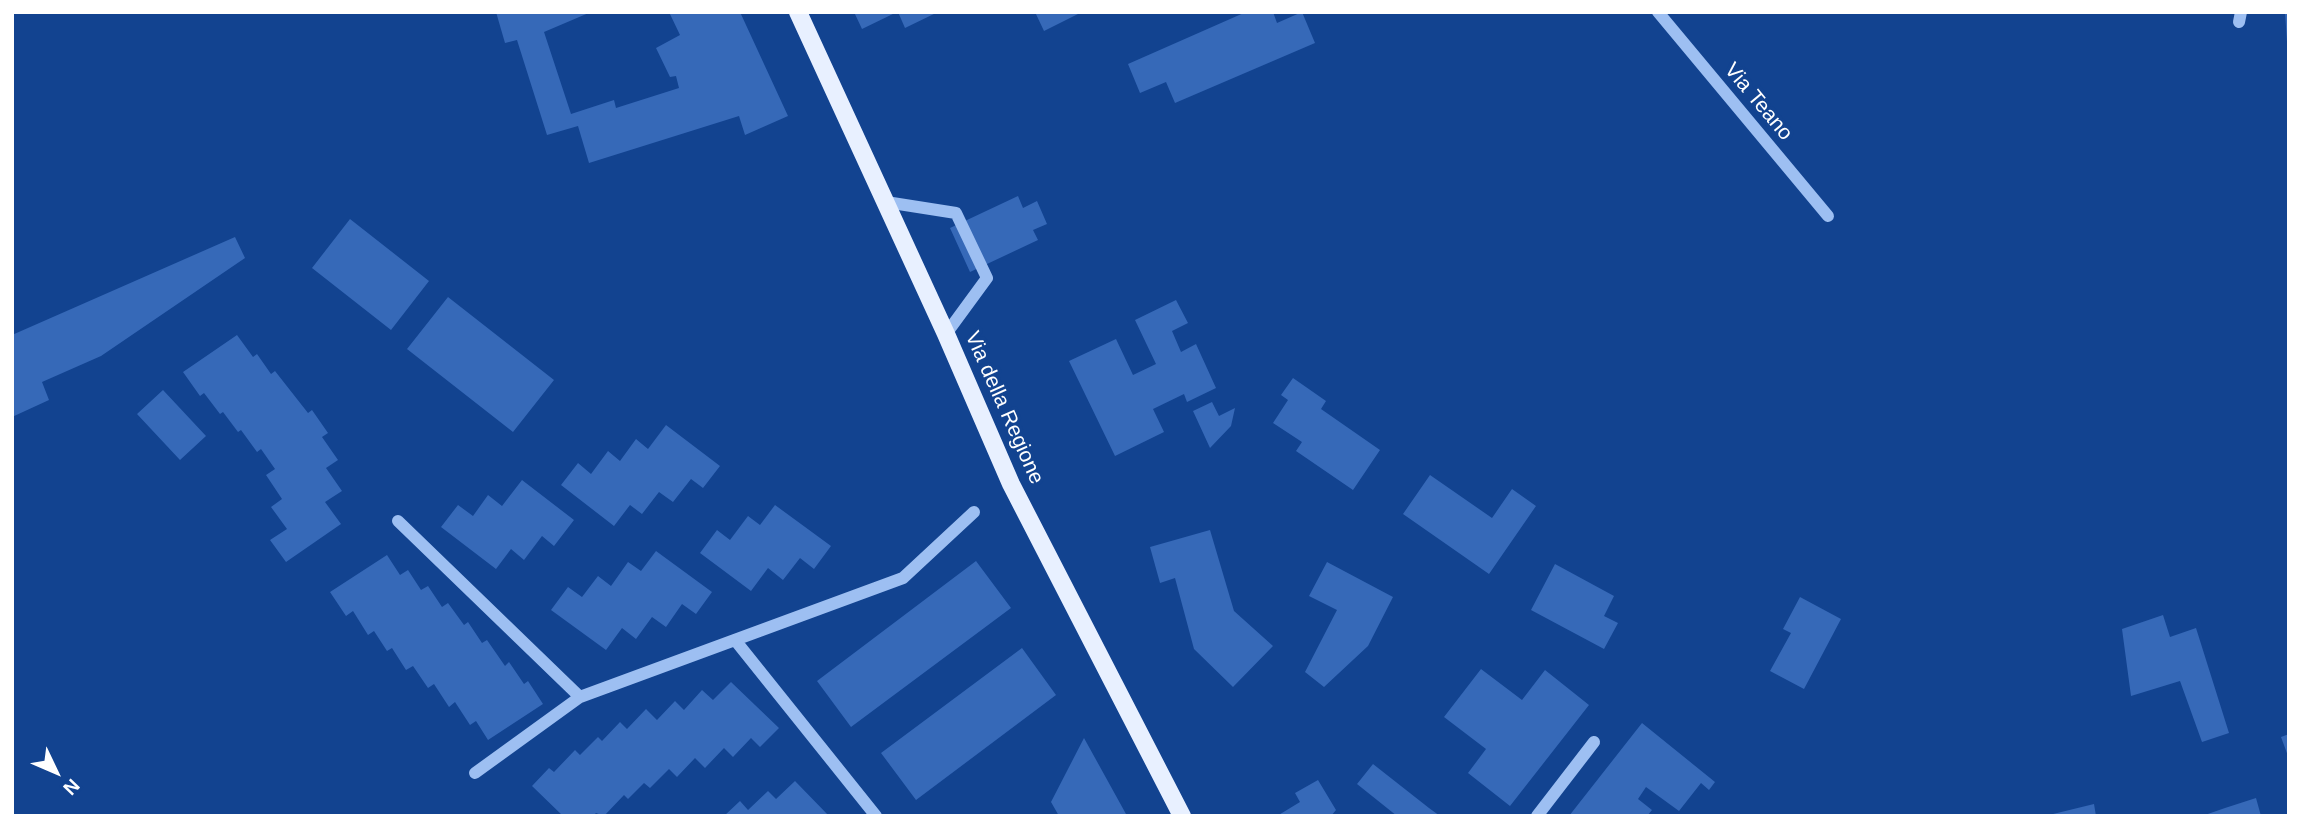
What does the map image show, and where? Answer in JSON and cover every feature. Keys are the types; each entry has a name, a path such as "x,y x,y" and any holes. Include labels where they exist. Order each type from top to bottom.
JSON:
{"main road":[{"name":"Via della Regione","path":"798,12 946,334 1011,484 1182,816"}],"street":[{"name":"Via Teano","path":"1658,12 1828,216"},
{"path":"886,202 956,213 987,278 946,334"},
{"path":"475,773 579,697 903,578 974,512"},
{"path":"398,521 579,697"},
{"path":"735,640 876,816"},
{"path":"1537,816 1594,742"}],"building":[{"path":"496,12 591,12 544,32 571,114 614,100 616,108 679,88 676,76 670,77 656,48 680,35 669,12 740,12 788,116 745,135 739,116 589,163 578,126 547,135 517,40 505,43"},
{"path":"854,12 897,12 862,29"},
{"path":"898,12 938,12 905,28"},
{"path":"1035,12 1082,12 1044,31"},
{"path":"1246,12 1273,12 1277,23 1302,12 1315,43 1175,103 1166,82 1140,93 1128,64"},
{"path":"2285,12 2289,12 2287,42"},
{"path":"1018,196 1023,208 1037,201 1047,224 1033,230 1038,240 970,272 950,228"},
{"path":"350,219 429,281 391,330 312,268"},
{"path":"235,237 245,258 101,356 42,382 49,400 12,417 12,335"},
{"path":"448,297 554,380 513,432 407,349"},
{"path":"1176,300 1188,323 1172,331 1181,352 1196,344 1216,388 1187,402 1184,394 1153,409 1164,432 1115,456 1069,361 1116,339 1133,375 1156,364 1135,320"},
{"path":"237,335 253,357 257,354 271,374 275,371 308,413 312,410 328,433 322,437 338,460 326,468 342,491 325,502 341,524 286,562 270,540 287,529 271,507 282,499 266,475 275,469 261,449 257,452 241,430 238,432 223,412 220,414 204,393 200,396 183,372"},
{"path":"1293,378 1326,401 1321,409 1380,450 1353,490 1296,451 1302,442 1273,423 1288,400 1281,395"},
{"path":"163,390 206,436 180,460 137,414"},
{"path":"1212,402 1219,416 1235,408 1231,426 1210,448 1193,411"},
{"path":"666,425 720,466 703,488 691,479 673,502 659,492 642,514 630,505 614,526 561,485 578,463 591,474 608,451 620,461 636,439 648,449"},
{"path":"1430,475 1492,518 1512,489 1536,506 1489,574 1403,514"},
{"path":"522,480 574,520 554,546 542,536 524,560 511,549 496,569 441,527 458,505 473,516 488,495 502,506"},
{"path":"775,505 831,546 814,569 800,558 783,580 768,568 751,591 700,553 717,530 730,540 748,516 760,525"},
{"path":"1210,530 1234,611 1273,646 1233,687 1194,649 1175,578 1160,583 1150,547"},
{"path":"656,551 712,592 696,614 682,604 666,627 652,617 636,639 622,628 606,650 551,610 568,587 582,597 598,576 611,586 628,562 641,571"},
{"path":"387,555 400,575 408,570 421,590 428,586 442,607 448,603 464,625 468,622 482,643 487,640 505,666 509,662 524,684 528,681 543,704 488,740 476,721 470,725 455,702 449,707 434,684 428,688 413,666 406,670 392,648 387,651 374,631 368,635 353,611 346,616 330,592"},
{"path":"976,561 1011,608 851,727 817,681"},
{"path":"1327,562 1393,597 1368,646 1324,687 1305,672 1337,610 1309,596"},
{"path":"1555,564 1614,596 1604,616 1618,623 1604,649 1531,610"},
{"path":"1800,597 1841,619 1804,689 1770,671 1791,633 1783,629"},
{"path":"2163,615 2170,637 2196,628 2229,733 2202,742 2180,681 2131,696 2122,629"},
{"path":"1022,648 1056,695 916,800 881,753"},
{"path":"1481,669 1522,700 1545,670 1589,705 1510,806 1468,773 1486,749 1444,717"},
{"path":"731,682 779,728 760,747 751,738 733,757 724,748 705,768 695,758 677,777 669,769 650,788 644,783 628,799 624,795 604,816 596,813 593,816 563,816 532,786 549,768 554,772 575,750 580,755 598,737 602,741 620,722 627,729 646,709 657,720 675,701 684,710 702,690 713,700"},
{"path":"1642,723 1715,782 1709,790 1701,783 1679,811 1646,787 1638,799 1652,810 1647,816 1569,816"},
{"path":"2289,734 2289,756 2288,756 2281,737"},
{"path":"1084,738 1127,816 1059,816 1051,802"},
{"path":"1373,764 1440,816 1397,816 1357,784"},
{"path":"1318,780 1336,810 1331,816 1277,816 1300,802 1295,793"},
{"path":"795,781 829,816 724,816 740,801 748,810 768,791 776,799"},
{"path":"2256,798 2261,816 2202,816 2225,808"},
{"path":"2094,804 2096,816 2049,816 2049,815"}]}
